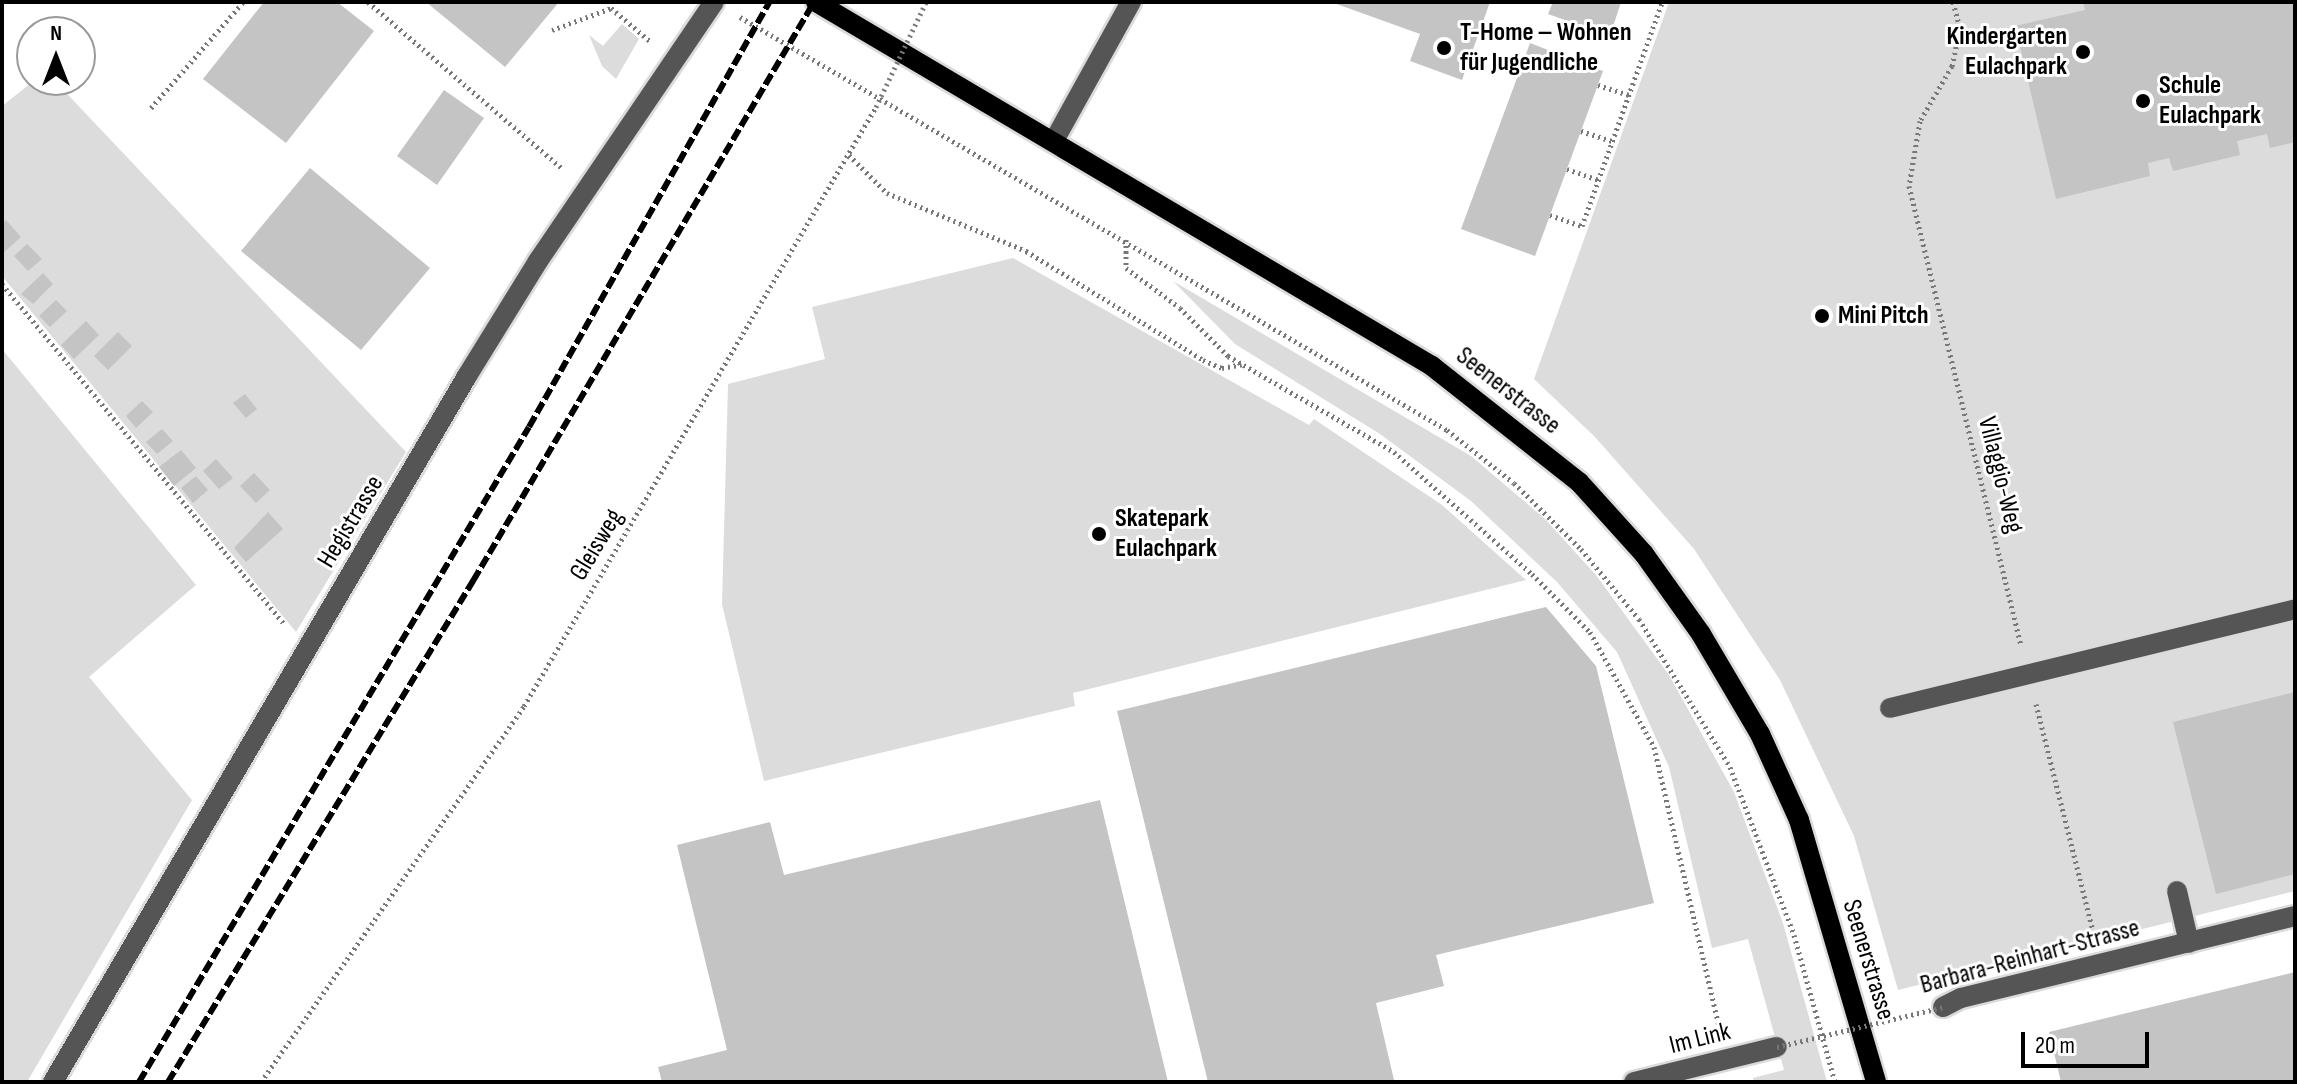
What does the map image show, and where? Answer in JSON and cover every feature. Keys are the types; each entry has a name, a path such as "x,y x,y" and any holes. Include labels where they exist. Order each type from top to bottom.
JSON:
{"main road":[{"name":"Seenerstrasse","path":"816,2 1055,139 1432,366 1579,482 1644,554 1701,634 1753,721 1799,820 1876,1082"}],"street":[{"path":"1055,139 1131,2"},
{"name":"Hegistrasse","path":"53,1082 538,261 717,7"},
{"path":"1890,708 2295,609"},
{"path":"2177,891 2189,943"},
{"name":"Barbara-Reinhart-Strasse","path":"1943,1007 1961,998 2295,916"},
{"name":"Im Link","path":"1634,1082 1709,1073 1777,1047"}],"path":[{"path":"151,108 243,2"},
{"path":"368,2 564,170"},
{"name":"Gleisweg","path":"261,1082 524,706 849,155 876,107 926,2"},
{"path":"1550,215 1582,226 1662,2"},
{"name":"Villaggio-Weg","path":"1953,2 1960,29 1952,66 1920,121 1909,186 2101,963"},
{"path":"552,30 613,5 658,48"},
{"path":"717,7 1126,239 1447,430 1514,483 1581,549 1648,631 1730,767 1794,935 1835,1082"},
{"path":"1598,85 1629,95"},
{"path":"1581,131 1612,141"},
{"path":"849,155 887,193 1026,251 1203,360 1222,368 1242,364"},
{"path":"1567,169 1599,180"},
{"path":"1126,239 1126,268 1242,364 1394,452 1532,574 1590,632 1654,747 1724,1046"},
{"path":"2,284 306,650"},
{"name":"Barbara-Reinhart-Strasse","path":"1777,1047 1943,1007"}],"shaded area":[{"path":"1669,2 2295,2 2295,891 1898,990 1854,836 1780,680 1694,549 1595,437 1534,379"},
{"path":"622,24 639,39 616,79 602,66 589,35 603,46"},
{"path":"16,95 69,96 406,452 296,632 2,276 2,106"},
{"name":"Skatepark Eulachpark","path":"1013,258 1309,425 1314,419 1442,505 1526,580 1073,693 1075,706 764,781 722,604 728,384 825,359 812,307"},
{"path":"1173,281 1471,456 1545,519 1596,575 1669,675 1734,792 1783,923 1827,1082 1754,1082 1753,1078 1784,1070 1748,939 1712,948 1669,767 1617,652 1557,582 1471,501 1380,434 1235,344"},
{"path":"2,349 196,585 89,677 192,800 27,1082 2,1082"}],"building":[{"path":"264,2 337,2 374,31 286,143 203,79"},
{"path":"426,2 559,2 505,67"},
{"name":"T-Home – Wohnen für Jugendliche","path":"1331,2 1490,2 1462,80 1410,61 1420,34"},
{"path":"1553,2 1621,2 1610,36 1548,14"},
{"name":"Schule Eulachpark","path":"2083,2 2295,2 2295,142 2270,148 2267,134 2237,141 2240,155 2173,171 2169,158 2148,163 2150,176 2056,199 2015,26 2085,10"},
{"path":"1530,43 1603,71 1535,256 1461,229"},
{"path":"444,90 484,118 437,185 397,156"},
{"path":"310,168 430,268 361,350 241,251"},
{"path":"6,220 21,237 2,254 2,224"},
{"path":"27,244 42,259 28,271 14,256"},
{"path":"43,273 53,284 33,304 21,294"},
{"path":"56,300 67,311 50,327 39,316"},
{"path":"86,321 99,335 74,359 61,345"},
{"path":"118,332 132,346 108,370 94,356"},
{"path":"245,394 257,409 246,418 233,403"},
{"path":"142,401 153,412 136,428 126,416"},
{"path":"162,429 173,441 157,454 146,442"},
{"path":"181,450 196,468 174,486 159,467"},
{"path":"216,459 233,478 219,489 203,471"},
{"path":"254,473 270,490 256,503 240,486"},
{"path":"196,476 208,490 193,503 181,488"},
{"path":"268,512 283,529 246,562 234,548"},
{"path":"1546,607 1596,666 1654,903 1436,955 1444,986 1376,1003 1394,1080 1208,1082 1117,711"},
{"path":"2295,692 2295,874 2216,894 2173,722"},
{"path":"1100,800 1168,1082 662,1082 658,1067 727,1050 677,845 770,822 784,875"},
{"path":"2295,972 2295,1082 2061,1082 2049,1032"}],"railway":[{"path":"139,1082 529,427 769,2"},
{"path":"168,1082 473,581 814,2"}],"place":[{"name":"T-Home – Wohnen für Jugendliche","path":"1444,48"},
{"name":"Kindergarten Eulachpark","path":"2083,52"},
{"name":"Schule Eulachpark","path":"2143,101"},
{"name":"Mini Pitch","path":"1822,316"},
{"name":"Skatepark Eulachpark","path":"1099,534"}]}
